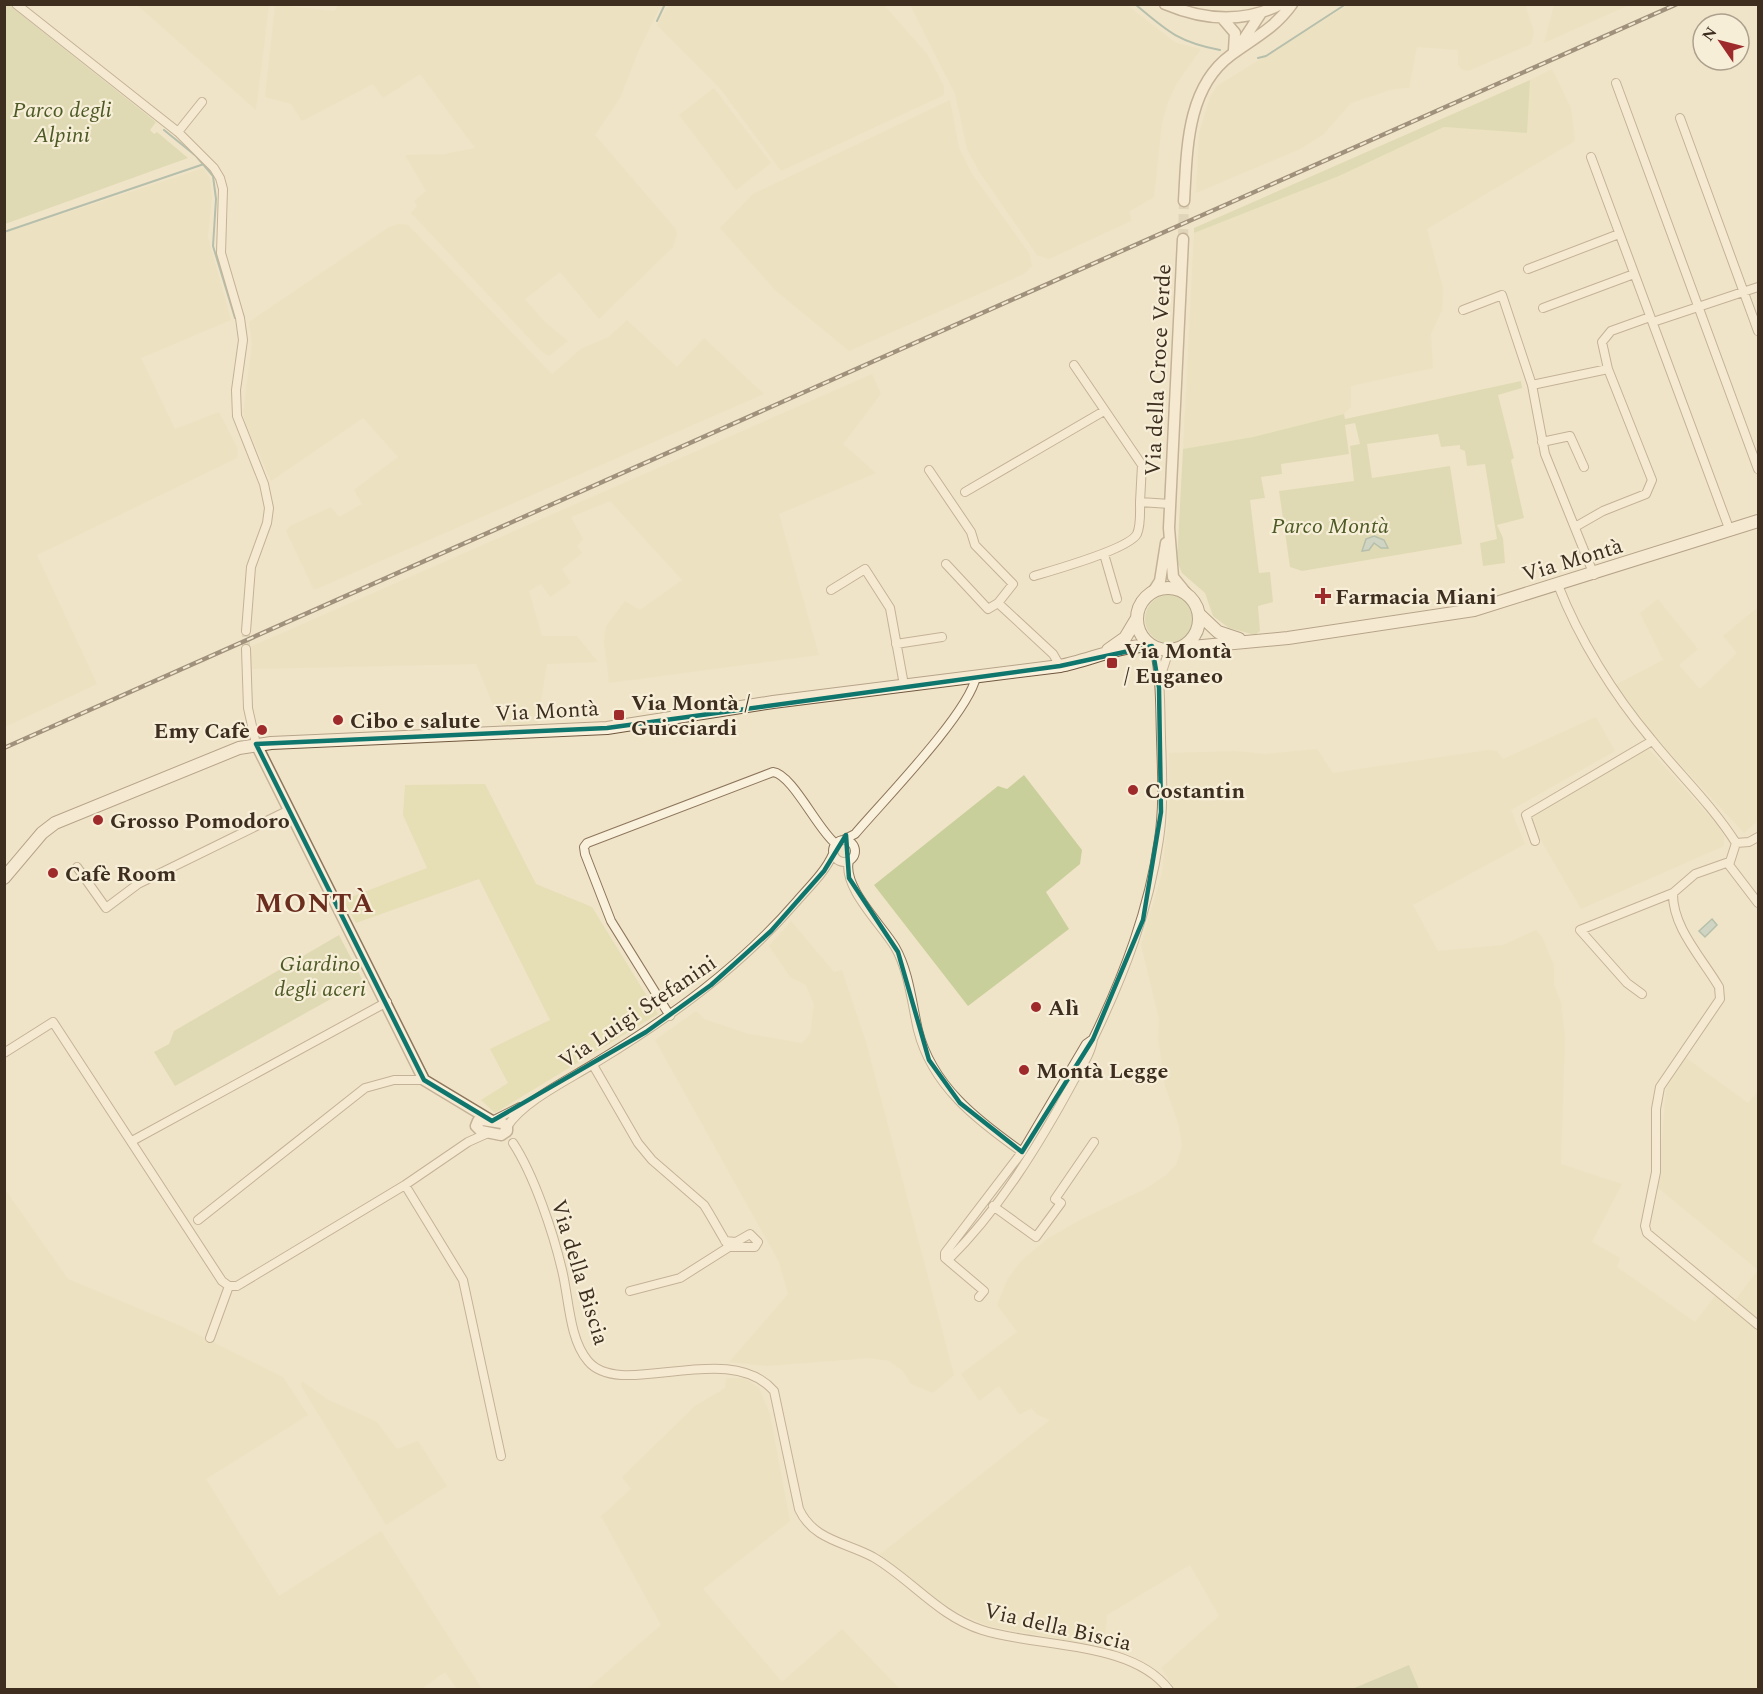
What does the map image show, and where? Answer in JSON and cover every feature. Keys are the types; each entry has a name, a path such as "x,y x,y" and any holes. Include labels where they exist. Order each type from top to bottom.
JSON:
{"main road":[{"name":"Via Montà","path":"4,878 42,833 60,820 239,747 256,744 607,728 904,685 1060,666 1090,660 1137,645 1175,649 1252,642 1440,617 1474,610 1558,585 1758,521"},
{"path":"1153,592 1173,588 1186,593"},
{"name":"Via Montà","path":"1090,660 1125,638 1137,618 1139,608 1153,592"},
{"name":"Via Montà","path":"1186,593 1193,599 1200,615 1218,632 1252,642"},
{"path":"1175,649 1193,638 1200,615"},
{"path":"1137,618 1141,634 1153,646"}],"street":[{"path":"16,4 178,132 214,168 223,189 221,253 240,318 243,340 236,390 237,416 269,502 267,524 249,579 246,631"},
{"path":"1165,4 1183,12 1223,19 1261,13 1281,4"},
{"path":"1232,53 1277,23 1292,4"},
{"path":"1261,13 1267,23 1263,34"},
{"path":"1184,201 1188,135 1193,115 1211,77 1250,32 1261,13"},
{"path":"1223,19 1235,33 1232,53"},
{"path":"1616,83 1758,469"},
{"path":"178,132 202,102"},
{"path":"1680,118 1758,331"},
{"path":"1591,157 1730,531"},
{"path":"1528,269 1619,234"},
{"name":"Via della Croce Verde","path":"1183,239 1169,528 1173,577 1186,593"},
{"path":"1543,308 1634,274"},
{"path":"1575,527 1603,511 1647,494 1653,480 1608,369 1602,342 1611,331 1699,307 1758,287"},
{"path":"1463,310 1502,295 1532,385 1545,454 1594,574"},
{"name":"Via della Croce Verde","path":"1034,576 1104,554 1134,539 1139,528 1142,465 1074,365"},
{"path":"1532,385 1608,369"},
{"path":"965,492 1104,411"},
{"path":"1542,442 1570,436 1584,466"},
{"path":"929,470 971,532 975,545 1013,584 998,603 988,609 946,564"},
{"name":"Via della Croce Verde","path":"1140,502 1170,504"},
{"name":"Via della Croce Verde","path":"1153,592 1160,581 1169,528"},
{"path":"1104,554 1117,599"},
{"path":"831,590 865,569 890,608 904,685"},
{"path":"1558,585 1603,670 1652,741 1718,817 1736,843"},
{"path":"998,603 1053,654 1060,666"},
{"path":"896,644 942,637"},
{"path":"946,1259 993,1206 1046,1129 1092,1048 1093,1039 1136,939 1152,878 1161,812 1159,687 1153,646"},
{"path":"198,1220 365,1088 394,1080 423,1080 387,1002 256,744 248,708 246,649"},
{"path":"1159,687 1165,658 1175,649"},
{"path":"670,1016 611,921 586,860 584,847 587,843 773,772 777,772 787,781 835,843 851,839 953,717 970,693 976,677"},
{"path":"1535,841 1526,815 1652,741"},
{"path":"77,867 106,908 138,884 288,810"},
{"path":"1736,843 1749,842 1758,837"},
{"path":"845,861 855,852 851,839"},
{"name":"Via Luigi Stefanini","path":"505,1131 517,1115 540,1098 670,1016 746,955 824,871 833,854 835,843"},
{"path":"1736,843 1729,862 1731,869 1758,903"},
{"path":"833,854 845,861 849,878 898,952 923,1046 933,1067 955,1098 969,1112 1022,1152"},
{"name":"Via Luigi Stefanini","path":"824,871 845,861"},
{"path":"1642,994 1626,983 1580,930 1673,893 1695,874 1729,862"},
{"path":"1673,893 1672,905 1679,923 1719,987 1720,999 1660,1087 1656,1109 1656,1172 1645,1226 1647,1233 1685,1267 1758,1325"},
{"path":"132,1141 387,1002"},
{"path":"4,1053 53,1022 211,1264 229,1286"},
{"path":"946,1259 947,1250 1022,1152 1086,1044 1093,1039"},
{"path":"593,1065 639,1143 652,1160 704,1205 727,1244 680,1278 630,1291"},
{"name":"Via della Biscia","path":"423,1080 492,1121 505,1131 513,1143 528,1169 561,1267 580,1350 594,1367 620,1374 722,1369 752,1373 765,1381 774,1391 799,1509 804,1520 814,1530 881,1562 958,1620 989,1632 1123,1659 1149,1670 1169,1689"},
{"name":"Via Luigi Stefanini","path":"492,1121 540,1098"},
{"path":"466,1105 476,1125 468,1142"},
{"name":"Via della Biscia","path":"492,1121 480,1120 476,1125 481,1131 489,1133 505,1131"},
{"path":"1017,1172 1022,1152 1030,1147 1037,1134 1046,1129"},
{"path":"229,1286 237,1286 405,1185 468,1142 489,1133"},
{"path":"993,1206 1036,1238 1061,1203 1055,1199 1094,1142"},
{"path":"405,1185 463,1280 501,1456"},
{"path":"993,1206 994,1191"},
{"path":"975,1216 993,1206"},
{"path":"946,1259 984,1291 979,1297"},
{"path":"210,1338 229,1286"}],"highlighted area":[{"path":"1152,646 1159,688 1161,812 1143,920 1093,1039 1022,1152 960,1103 929,1060 898,952 849,878 846,835 824,871 771,931 711,985 646,1032 492,1121 424,1080 256,744 607,728 1060,666"}],"shaded area":[{"path":"340,4 661,5 639,50 620,98 595,135 675,228 677,234 673,247 599,319 560,272 525,299 544,321 568,341 549,356 541,351 411,213 417,206 414,201 426,191 405,155 445,154 475,148 420,74 383,98 373,84 302,121 291,104 265,97 275,5 334,11"},
{"path":"1350,4 1529,5 1526,7 1534,32 1531,44 1468,71 1461,69 1458,65 1458,50 1417,47 1409,88 1393,89 1351,103 1324,134 1300,149 1196,193 1199,133 1210,97 1217,86"},
{"path":"1554,4 1629,5 1544,43"},
{"path":"137,5 269,5 256,110"},
{"path":"668,5 884,5 927,54 944,86 944,95 781,171 719,87 657,25"},
{"path":"910,5 1127,5 1176,43 1201,49 1177,83 1168,102 1162,123 1154,197 1130,211 1131,221 1049,259 1037,255 980,173 967,149 955,94"},
{"path":"1552,69 1571,108 1575,141 1427,229 1443,288 1442,310 1431,334 1433,368 1351,386 1351,407 1344,414 1253,437 1183,449 1194,233 1339,176 1444,127 1526,133 1530,80"},
{"path":"714,88 771,163 736,190 679,115"},
{"path":"950,100 959,148 972,174 1029,253 1032,266 1024,274 849,351 775,290 720,228 753,194"},
{"path":"204,168 210,179 212,197 208,237 231,320 141,358 175,429 219,412 238,449 237,458 37,555 97,684 5,727 4,233"},
{"path":"399,224 408,225 552,374 582,348 609,337 627,320 677,367 704,338 764,394 314,590 286,531 290,526 331,507 339,517 362,504 354,490 398,457 363,418 271,481 243,413 252,344 249,322 389,227"},
{"path":"872,374 881,394 843,444 876,473 779,514 819,655 609,683 604,641 606,626 625,601 640,610 682,580 610,501 571,517 583,539 577,546 582,553 562,569 571,583 550,597 541,584 529,591 542,636 577,636 598,662 547,664 537,726 503,729 476,664 251,669 250,647"},
{"path":"1658,599 1698,649 1679,665 1700,689 1737,653 1723,636 1758,607 1758,821 1744,833 1648,730 1615,685 1663,660 1640,613"},
{"path":"1596,717 1615,751 1511,810 1525,844 1413,905 1438,951 1503,945 1536,930 1542,937 1554,965 1554,985 1561,1002 1565,1038 1561,1164 1622,1184 1592,1242 1620,1258 1617,1267 1695,1322 1715,1296 1730,1307 1758,1270 1758,1689 1419,1689 1409,1665 1352,1689 1175,1689 1161,1668 1219,1616 1190,1565 1107,1615 1104,1647 988,1626 940,1604 879,1555 1050,1420 1038,1415 1031,1408 1020,1415 999,1386 979,1401 961,1374 1017,1332 997,1305 1008,1278 1021,1261 1047,1239 1080,1220 1147,1188 1166,1175 1176,1165 1182,1146 1179,1126 1165,1086 1158,1039 1159,1019 1141,945 1162,873 1170,799 1169,753 1235,751 1266,754 1317,749 1333,773 1488,750 1497,751 1503,759"},
{"path":"1647,747 1719,827 1724,837 1724,846 1581,909 1539,837 1530,819 1532,814"},
{"path":"485,784 536,884 592,907 658,1014 495,1113 481,1100 508,1083 490,1049 550,1020 479,879 356,923 343,900 427,868 403,815 405,785"},
{"path":"791,921 834,972 842,970 866,1042 954,1375 933,1393 911,1384 903,1371 889,1361 870,1358 766,1366 729,1362 788,1294 779,1262 655,1040 696,1011 704,1019 749,1034 802,1043 810,1034 814,1005 806,985 790,977 769,946"},
{"path":"1685,1057 1748,1103 1758,1091 1758,1270 1658,1188 1666,1089"},
{"path":"4,1188 68,1279 183,1327 283,1377 308,1415 206,1479 279,1596 381,1531 482,1689 457,1689 445,1672 420,1690 5,1689"},
{"path":"726,1378 745,1378 759,1388 770,1414 790,1521 703,1589 782,1682 842,1629 900,1689 586,1690 661,1625 601,1516 631,1489 622,1477 695,1406 725,1388"},
{"path":"302,1381 327,1399 377,1422 397,1449 418,1441 447,1486 386,1525 301,1386"}],"green space":[{"name":"Parco degli Alpini","path":"4,5 9,5 156,122 150,130 154,134 157,132 188,158 5,224"},
{"path":"1530,80 1527,133 1444,127 1339,176 1194,233 1194,228"},
{"name":"Parco Montà","path":"1521,381 1522,388 1498,395 1514,458 1511,460 1524,518 1497,525 1503,538 1505,563 1483,566 1480,543 1497,539 1485,464 1467,466 1465,451 1460,449 1460,445 1441,447 1438,434 1367,444 1372,478 1450,466 1462,544 1302,571 1290,567 1279,491 1354,481 1350,446 1360,444 1355,423 1345,425 1349,454 1281,464 1282,474 1261,477 1265,498 1250,500 1259,573 1270,572 1273,602 1258,606 1260,631 1255,635 1229,628 1213,616 1205,593 1182,573 1177,561 1183,449 1253,437 1344,414 1345,419"},
{"path":"1164,595 1174,595 1189,605 1193,619 1192,628 1183,639 1174,643 1164,643 1149,633 1145,624 1145,614 1155,599"},
{"path":"1024,775 1082,850 1080,864 1046,892 1069,929 968,1006 874,885 998,786 1007,789"},
{"name":"Giardino degli aceri","path":"339,935 363,981 175,1086 154,1052 169,1044 174,1031"},
{"path":"1409,1665 1419,1689 1352,1689"}],"water":[{"path":"1374,536 1384,540 1388,548 1381,548 1374,543 1369,550 1362,551 1366,539"},
{"path":"1712,919 1717,925 1705,937 1699,931"}],"waterway":[{"path":"657,21 665,4"},
{"path":"1135,4 1183,39 1220,50"},
{"path":"1258,58 1266,56 1346,4"},
{"path":"164,130 196,156 213,176 216,199 213,246 235,318"},
{"path":"4,232 204,164"}],"tunnel":[{"path":"1183,239 1184,201"},
{"path":"246,631 246,649"}],"railway":[{"path":"4,748 1677,4"}],"place":[{"name":"Farmacia Miani","path":"1323,596"},
{"name":"Via Montà / Euganeo","path":"1112,663"},
{"name":"Via Montà / Guicciardi","path":"619,715"},
{"name":"Cibo e salute","path":"338,720"},
{"name":"Emy Cafè","path":"262,730"},
{"name":"Costantin","path":"1133,790"},
{"name":"Grosso Pomodoro","path":"98,820"},
{"name":"Cafè Room","path":"53,873"},
{"name":"Alì","path":"1036,1007"},
{"name":"Montà Legge","path":"1024,1070"}],"district":[{"name":"MONTÀ","path":"315,902"}]}
